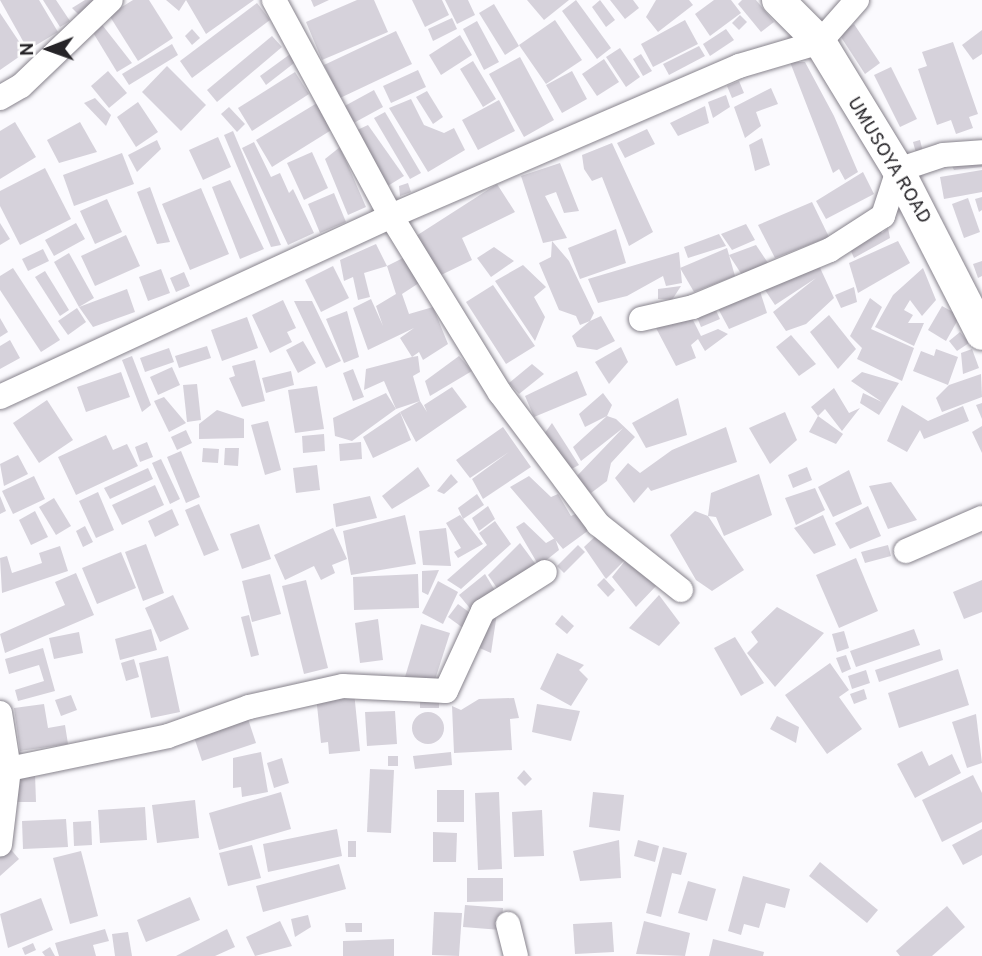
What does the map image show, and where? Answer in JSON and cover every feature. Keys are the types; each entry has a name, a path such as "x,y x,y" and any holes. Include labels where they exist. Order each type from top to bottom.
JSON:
{"main road":[{"name":"UMUSOYA ROAD","path":"778,0 820,42 898,170 982,334"}],"street":[{"path":"0,98 22,86 111,0"},
{"path":"274,0 391,216 499,393 598,524 681,590"},
{"path":"0,397 391,216 739,66 820,42 857,0"},
{"path":"641,318 693,307 830,250 883,216 898,170 943,155 982,152"},
{"path":"906,551 982,518"},
{"path":"9,769 168,736 248,707 342,687 446,691 483,611 545,572"},
{"path":"0,713 9,769 0,844"},
{"path":"508,924 516,956"}],"building":[{"path":"0,0 39,0 58,32 28,50"},
{"path":"43,0 56,0 70,21 60,27"},
{"path":"85,0 106,0 80,16 72,8"},
{"path":"133,0 149,0 173,38 138,61 109,15"},
{"path":"166,0 186,0 179,11"},
{"path":"186,0 254,0 206,34"},
{"path":"311,0 329,0 314,7"},
{"path":"357,0 374,0 388,32 322,60 306,22"},
{"path":"412,0 442,0 449,15 425,27"},
{"path":"445,0 468,0 475,15 457,24"},
{"path":"527,0 569,0 544,20"},
{"path":"576,0 611,48 597,59 562,11"},
{"path":"600,0 615,20 606,27 592,7"},
{"path":"610,0 633,0 639,8 625,19"},
{"path":"656,0 689,0 693,5 658,32 646,17"},
{"path":"714,0 731,0 741,13 710,36 695,14"},
{"path":"742,0 756,0 774,22 761,32 738,4"},
{"path":"257,3 270,20 192,78 180,61"},
{"path":"494,4 519,46 505,55 479,13"},
{"path":"0,13 26,52 0,70"},
{"path":"740,15 747,22 739,30 732,23"},
{"path":"96,17 132,63 117,72 89,26"},
{"path":"452,18 457,29 433,41 428,29"},
{"path":"555,20 582,60 546,84 519,45"},
{"path":"685,20 698,44 653,67 641,44"},
{"path":"477,21 499,62 484,70 463,29"},
{"path":"854,24 880,63 865,74 839,34"},
{"path":"192,29 200,38 192,45 185,36"},
{"path":"726,29 734,40 710,56 703,44"},
{"path":"982,30 982,54 973,60 962,45"},
{"path":"396,31 412,64 340,98 324,65"},
{"path":"460,35 472,55 441,75 429,55"},
{"path":"272,36 282,47 217,102 207,90"},
{"path":"953,42 978,114 969,117 973,128 956,134 951,120 937,125 918,69 927,66 922,52"},
{"path":"172,44 178,55 129,85 122,74"},
{"path":"699,46 705,56 669,75 663,64"},
{"path":"620,48 640,77 626,87 606,57"},
{"path":"293,52 298,60 266,85 260,76"},
{"path":"641,54 652,71 643,76 633,59"},
{"path":"520,57 554,120 524,137 489,74"},
{"path":"604,59 619,82 597,96 582,74"},
{"path":"473,61 496,99 483,107 460,69"},
{"path":"790,62 805,62 834,116 858,172 845,180 839,169 833,173"},
{"path":"167,66 206,105 181,131 142,92"},
{"path":"891,67 917,119 900,127 874,75"},
{"path":"418,70 426,87 391,103 383,86"},
{"path":"108,71 127,93 109,108 91,86"},
{"path":"572,71 587,99 562,113 546,85"},
{"path":"295,72 309,94 252,131 238,108"},
{"path":"739,81 744,93 732,98 727,86"},
{"path":"771,88 778,104 756,112 761,126 745,138 734,107"},
{"path":"374,90 383,107 350,125 341,108"},
{"path":"427,91 443,117 433,124 416,97"},
{"path":"726,95 730,107 713,118 708,102"},
{"path":"95,98 111,115 106,126 84,103"},
{"path":"411,99 424,125 444,133 454,128 465,150 428,172 389,108"},
{"path":"499,100 515,131 478,150 462,120"},
{"path":"138,102 158,132 136,147 117,117"},
{"path":"317,103 333,129 272,167 256,140"},
{"path":"705,106 709,123 678,136 670,123"},
{"path":"229,107 245,124 237,132 221,114"},
{"path":"385,112 421,173 410,179 374,118"},
{"path":"15,122 36,157 0,179 0,131"},
{"path":"80,122 97,152 59,163 47,140"},
{"path":"368,125 404,176 386,187 355,131"},
{"path":"647,129 655,144 625,158 617,143"},
{"path":"233,131 281,245 271,247 224,135"},
{"path":"218,137 231,167 203,180 189,150"},
{"path":"762,138 770,165 755,171 749,145"},
{"path":"157,140 161,149 137,172 128,155"},
{"path":"920,140 923,152 916,153 913,142"},
{"path":"254,142 271,177 280,173 289,193 293,189 314,233 288,245 242,148"},
{"path":"612,143 653,232 629,246 602,177 592,181 584,169 582,155"},
{"path":"340,147 366,207 348,215 325,159"},
{"path":"312,152 328,188 304,200 287,163"},
{"path":"122,153 134,184 74,206 63,175"},
{"path":"982,160 982,167 954,170 951,164"},
{"path":"560,163 579,211 564,213 556,192 545,196 567,238 543,243 521,176"},
{"path":"45,168 71,219 20,245 0,206 0,191"},
{"path":"982,170 982,192 944,199 940,177"},
{"path":"863,172 874,194 826,219 816,201"},
{"path":"230,180 264,249 240,259 212,187"},
{"path":"408,183 411,192 400,196 399,186"},
{"path":"497,184 515,212 462,238 472,260 441,275 416,236"},
{"path":"150,187 170,242 157,244 137,192"},
{"path":"201,188 229,254 190,270 162,204"},
{"path":"334,193 346,222 320,233 308,204"},
{"path":"982,197 982,210 979,212 975,199"},
{"path":"968,198 980,232 964,238 952,204"},
{"path":"107,199 122,232 95,244 80,211"},
{"path":"812,202 829,237 775,258 758,225"},
{"path":"0,223 10,239 0,245"},
{"path":"76,223 85,239 54,256 45,240"},
{"path":"746,224 755,240 732,250 721,234"},
{"path":"875,227 882,233 888,228 890,238 854,258 847,242"},
{"path":"616,229 626,263 580,279 568,248"},
{"path":"719,234 726,246 688,258 684,247"},
{"path":"126,235 140,266 95,286 81,256"},
{"path":"552,241 569,261 594,313 590,321 580,325 576,316 559,310 539,263 551,257"},
{"path":"898,241 910,263 858,293 849,263"},
{"path":"376,244 387,266 364,273 370,297 358,300 353,277 344,281 340,260"},
{"path":"756,245 768,263 742,275 729,255"},
{"path":"494,247 514,261 491,277 477,258"},
{"path":"727,248 735,276 694,292 680,268"},
{"path":"43,249 49,261 28,271 22,259"},
{"path":"679,252 682,283 666,286 663,276 627,296 598,303 588,279"},
{"path":"69,253 94,298 79,307 54,262"},
{"path":"405,257 419,283 402,294 409,314 433,307 448,344 423,360 419,352 412,357 400,338 414,328 368,350 353,308 371,299 383,326 376,306 396,294 387,266"},
{"path":"816,259 834,298 806,324 786,331 773,312 816,278 775,305 761,284"},
{"path":"982,261 982,276 978,278 973,264"},
{"path":"523,265 546,287 534,297 545,317 535,341 495,281"},
{"path":"333,266 349,298 321,312 305,280"},
{"path":"13,268 60,340 41,352 0,290 0,276"},
{"path":"923,268 936,300 922,316 910,300 904,310 913,315 908,323 924,323 914,346 875,327 893,295"},
{"path":"161,269 170,293 148,301 139,277"},
{"path":"45,271 69,310 60,316 35,277"},
{"path":"184,272 190,286 176,292 170,278"},
{"path":"493,285 535,346 506,364 466,302"},
{"path":"758,285 767,313 729,329 714,301"},
{"path":"681,286 672,300 658,299 658,289"},
{"path":"854,287 857,302 841,308 835,295"},
{"path":"127,289 135,312 93,327 79,307"},
{"path":"870,298 882,307 871,329 914,348 902,381 857,359 862,348 850,336"},
{"path":"283,300 296,328 287,332 292,342 270,353 252,315"},
{"path":"294,301 312,301 341,361 326,368"},
{"path":"712,302 720,319 701,327 694,310"},
{"path":"942,306 960,316 946,341 928,330"},
{"path":"77,308 86,322 68,335 58,321"},
{"path":"347,311 359,357 344,363 326,319"},
{"path":"689,312 701,336 718,329 728,334 705,351 698,339 691,345 696,358 676,366 656,328"},
{"path":"829,315 856,349 838,369 810,332"},
{"path":"601,316 615,341 597,350 577,347 572,336 590,321"},
{"path":"247,317 258,348 222,361 211,330"},
{"path":"0,318 8,332 0,337"},
{"path":"960,332 969,343 957,351 949,341"},
{"path":"791,335 816,364 799,376 776,347"},
{"path":"10,340 20,358 0,369 0,346"},
{"path":"303,341 316,363 298,373 286,350"},
{"path":"207,346 211,358 179,368 175,356"},
{"path":"621,347 628,362 609,384 595,362"},
{"path":"169,348 174,362 145,372 140,358"},
{"path":"936,349 958,357 948,385 913,371 921,351 934,356"},
{"path":"972,349 979,368 963,374 961,353"},
{"path":"132,356 151,405 142,412 122,360"},
{"path":"418,356 420,372 413,376 420,401 396,409 384,381 364,390 366,369"},
{"path":"459,356 472,371 430,396 425,381"},
{"path":"255,360 265,401 242,407 229,378 235,376 232,366"},
{"path":"532,364 544,374 519,394 509,383"},
{"path":"172,367 180,385 158,395 150,377"},
{"path":"353,369 364,397 353,401 343,373"},
{"path":"291,371 294,385 266,393 262,378"},
{"path":"577,371 587,395 534,417 525,396"},
{"path":"121,372 130,397 86,412 77,387"},
{"path":"862,372 899,383 879,415 860,403 863,393 882,402 851,381"},
{"path":"981,374 982,397 942,412 936,398 949,385"},
{"path":"197,384 201,420 187,422 183,385"},
{"path":"317,386 324,429 295,433 288,390"},
{"path":"452,387 467,407 416,442 400,412 420,401 427,412 424,405"},
{"path":"834,388 849,413 860,408 842,431 825,409 818,416 811,407"},
{"path":"386,393 396,409 352,441 335,436 333,418"},
{"path":"603,393 612,405 607,416 585,427 579,414"},
{"path":"164,397 186,423 169,432 154,401"},
{"path":"678,398 687,435 646,448 632,423"},
{"path":"47,400 73,440 39,463 13,423"},
{"path":"982,403 982,419 976,405"},
{"path":"902,405 928,421 963,406 969,421 924,439 920,430 907,452 887,441"},
{"path":"217,410 244,419 244,438 199,439 199,424"},
{"path":"400,412 411,440 373,458 363,437"},
{"path":"785,412 797,440 770,464 749,428"},
{"path":"607,416 616,419 635,437 611,463 607,481 591,493 575,478 623,428 581,461 573,447"},
{"path":"818,416 843,434 836,444 809,432"},
{"path":"268,421 281,470 265,475 251,425"},
{"path":"552,423 579,465 564,473 539,441"},
{"path":"982,426 982,453 972,432"},
{"path":"503,427 531,467 483,499 472,479 509,452 470,478 456,460"},
{"path":"726,427 737,462 651,491 648,487 634,503 615,478 628,463 640,473 672,450"},
{"path":"186,430 192,443 177,450 171,437"},
{"path":"324,434 325,451 303,453 302,436"},
{"path":"106,435 113,450 127,444 138,466 76,495 58,457"},
{"path":"147,442 153,457 140,462 135,447"},
{"path":"361,442 362,459 340,461 339,444"},
{"path":"203,448 219,449 218,463 202,462"},
{"path":"225,448 239,448 238,466 224,465"},
{"path":"181,451 200,497 186,503 167,457"},
{"path":"18,455 28,474 4,486 0,464"},
{"path":"161,459 180,499 170,504 152,463"},
{"path":"317,465 320,490 296,493 293,468"},
{"path":"418,467 430,486 392,509 382,496"},
{"path":"807,467 812,480 793,488 788,475"},
{"path":"148,468 153,479 110,499 104,488"},
{"path":"849,470 862,504 833,517 818,487"},
{"path":"451,474 458,482 444,494 437,491"},
{"path":"759,474 772,515 724,536 716,517 708,516 711,493"},
{"path":"34,476 45,499 13,514 2,491"},
{"path":"529,476 551,497 558,494 571,516 580,512 589,530 563,549 510,487"},
{"path":"891,482 917,520 888,529 869,486"},
{"path":"155,485 164,505 122,525 112,505"},
{"path":"815,488 825,510 796,525 785,498"},
{"path":"98,492 114,530 96,538 79,501"},
{"path":"477,494 484,505 463,519 458,508"},
{"path":"0,496 6,511 0,514"},
{"path":"370,496 377,518 336,527 333,504"},
{"path":"54,498 71,526 56,535 39,507"},
{"path":"199,504 219,550 204,556 185,510"},
{"path":"488,506 495,519 479,531 472,518"},
{"path":"868,506 881,536 850,549 835,523"},
{"path":"172,509 179,525 155,537 148,521"},
{"path":"35,511 48,537 31,545 19,520"},
{"path":"695,511 708,516 744,570 712,591 696,580 670,535"},
{"path":"405,515 416,564 351,575 343,531"},
{"path":"460,515 483,544 458,558 454,552 461,548 446,523"},
{"path":"823,515 836,545 814,554 794,528"},
{"path":"495,521 511,544 461,589 447,580 487,545 479,533"},
{"path":"524,522 546,543 555,538 559,550 539,566 516,527"},
{"path":"259,524 271,559 242,569 230,534"},
{"path":"85,526 93,542 83,547 76,531"},
{"path":"333,528 347,559 332,565 335,573 321,580 314,566 285,580 274,555"},
{"path":"446,528 451,566 423,565 419,531"},
{"path":"601,531 658,584 636,607 612,577 628,557 606,579 584,547"},
{"path":"520,543 540,570 504,598 488,575"},
{"path":"146,544 164,593 143,601 125,552"},
{"path":"578,545 585,552 564,573 557,566"},
{"path":"888,545 891,556 865,563 861,552"},
{"path":"60,546 68,571 2,593 0,558 7,556 12,573 42,563 39,553"},
{"path":"121,552 136,588 97,604 82,568"},
{"path":"856,558 878,611 839,628 816,575"},
{"path":"439,570 428,595 422,592 422,571"},
{"path":"76,573 94,615 5,653 0,634 65,605 55,582"},
{"path":"270,574 281,614 252,622 242,581"},
{"path":"418,574 419,608 354,610 353,577"},
{"path":"485,574 497,594 473,612 459,595"},
{"path":"604,578 615,590 608,597 597,585"},
{"path":"306,580 328,668 304,674 282,586"},
{"path":"982,580 982,612 964,619 953,592"},
{"path":"438,581 458,592 443,624 422,613"},
{"path":"173,595 189,629 160,642 145,608"},
{"path":"659,595 680,623 659,646 629,628"},
{"path":"458,604 473,615 463,628 448,617"},
{"path":"777,607 824,633 775,687 747,653 758,642 751,632"},
{"path":"497,613 491,653 475,646 476,630"},
{"path":"249,615 259,655 251,657 241,617"},
{"path":"562,615 574,626 567,634 555,624"},
{"path":"378,619 383,660 360,663 355,623"},
{"path":"421,624 450,633 433,686 405,677"},
{"path":"151,629 157,650 120,660 115,639"},
{"path":"914,629 920,645 856,667 850,651"},
{"path":"844,631 849,648 837,652 832,634"},
{"path":"79,632 83,653 54,659 49,638"},
{"path":"735,637 764,683 741,696 714,648"},
{"path":"43,648 55,691 18,701 15,690 44,681 39,665 9,674 5,659"},
{"path":"940,649 943,660 879,682 875,670"},
{"path":"557,653 584,665 579,670 588,679 571,706 540,689"},
{"path":"846,655 851,669 842,673 836,658"},
{"path":"168,656 180,712 151,718 139,663"},
{"path":"134,659 139,677 126,681 121,663"},
{"path":"830,663 849,690 839,697 862,729 827,754 785,695"},
{"path":"958,669 969,705 899,728 888,693"},
{"path":"866,670 870,683 852,689 848,676"},
{"path":"864,689 867,699 854,704 850,694"},
{"path":"354,692 360,751 329,754 328,742 321,743 316,696"},
{"path":"71,695 77,710 61,716 55,700"},
{"path":"439,697 439,708 420,708 420,698"},
{"path":"514,698 519,718 510,719 512,750 454,753 452,706 461,710 479,699"},
{"path":"44,704 48,728 65,725 68,744 20,751 14,708"},
{"path":"537,704 580,711 571,741 532,732"},
{"path":"395,711 397,744 367,746 365,712"},
{"path":"428,712 440,716 444,728 440,740 428,744 416,740 412,728 416,716"},
{"path":"976,714 982,763 967,768 952,722"},
{"path":"777,716 799,727 796,743 770,729"},
{"path":"248,719 256,743 202,761 194,737"},
{"path":"922,751 929,766 952,754 961,773 915,798 897,764"},
{"path":"261,752 268,792 242,797 241,787 233,788 233,758"},
{"path":"451,752 452,765 415,769 413,756"},
{"path":"388,756 398,756 398,766 388,766"},
{"path":"282,758 289,783 274,788 267,763"},
{"path":"370,769 394,770 391,833 367,832"},
{"path":"524,770 532,779 525,786 517,778"},
{"path":"13,774 35,774 36,802 14,802"},
{"path":"973,775 982,793 982,822 942,842 922,800"},
{"path":"437,790 464,790 464,822 437,822"},
{"path":"281,792 291,829 219,850 209,813"},
{"path":"499,792 502,869 478,870 475,793"},
{"path":"593,792 624,795 620,831 589,827"},
{"path":"195,800 199,838 157,843 152,805"},
{"path":"145,807 147,840 100,843 98,810"},
{"path":"542,810 544,856 514,857 512,812"},
{"path":"66,819 68,847 23,849 22,821"},
{"path":"91,821 92,845 74,846 73,822"},
{"path":"337,829 342,856 268,872 263,844"},
{"path":"982,829 982,855 963,865 952,845"},
{"path":"433,832 457,833 456,862 433,862"},
{"path":"619,840 621,878 580,881 573,851"},
{"path":"638,840 659,846 655,862 634,856"},
{"path":"348,841 356,841 356,857 348,857"},
{"path":"252,845 261,878 228,886 219,853"},
{"path":"8,846 19,859 0,876 0,853"},
{"path":"663,847 687,853 681,875 672,873 661,917 646,913"},
{"path":"81,851 98,916 70,924 53,858"},
{"path":"820,862 878,910 867,923 809,876"},
{"path":"339,864 346,889 263,912 256,886"},
{"path":"743,876 790,889 785,908 766,903 759,928 744,924 741,935 728,931"},
{"path":"467,878 503,878 503,901 467,902"},
{"path":"688,881 716,889 707,921 678,913"},
{"path":"190,897 200,920 146,942 137,920"},
{"path":"41,898 53,930 8,948 0,914"},
{"path":"465,905 503,908 501,930 463,927"},
{"path":"947,906 965,927 932,956 900,956 896,951"},
{"path":"434,912 462,913 459,956 432,955"},
{"path":"308,915 311,927 295,937 291,919"},
{"path":"280,921 292,946 255,956 246,937"},
{"path":"644,921 690,933 685,956 636,954"},
{"path":"612,922 614,952 575,954 573,924"},
{"path":"345,923 362,923 362,932 346,932"},
{"path":"105,929 109,941 93,945 96,956 59,956 55,943"},
{"path":"227,929 235,947 215,956 176,956"},
{"path":"128,932 132,956 115,956 112,934"},
{"path":"394,939 394,956 343,956 343,941"},
{"path":"713,939 764,952 763,956 709,956"},
{"path":"33,943 36,950 25,955 22,948"},
{"path":"50,947 55,956 45,956 42,952"}]}
